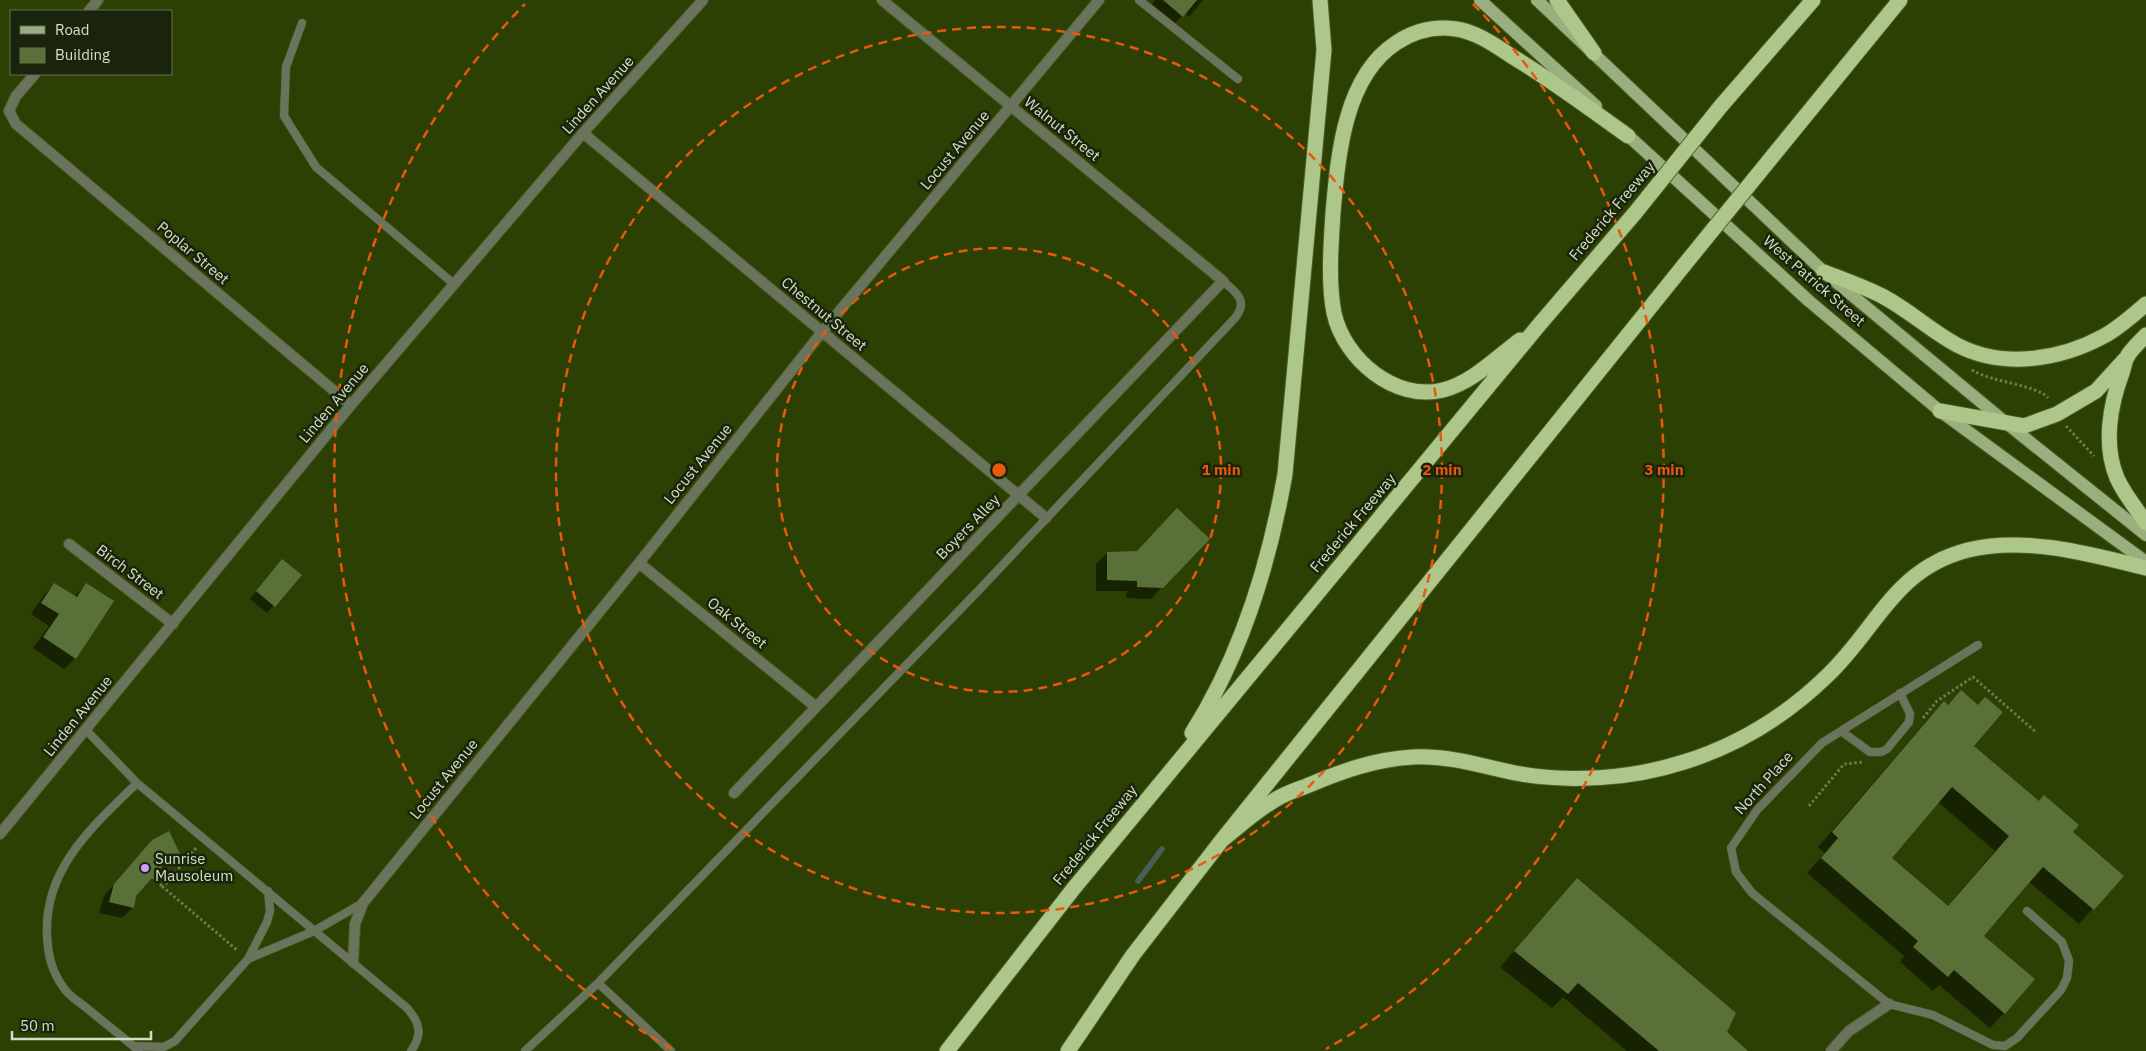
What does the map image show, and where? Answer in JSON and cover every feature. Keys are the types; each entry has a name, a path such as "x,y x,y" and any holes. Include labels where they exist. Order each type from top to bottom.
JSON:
{"highway":[{"path":"1074,888 1186,743 1210,704 1251,610 1264,570 1276,525 1285,474 1324,50 1320,0"},
{"path":"1556,0 1594,52"},
{"path":"1795,22 1808,0"},
{"name":"Frederick Freeway","path":"946,1051 1074,888 1721,106 1813,0"},
{"path":"1068,1051 1133,955 1222,840 1900,0"},
{"path":"1856,54 1909,0"},
{"path":"1539,326 1462,383 1442,390 1420,392 1398,387 1378,376 1361,362 1345,341 1334,313 1330,257 1336,179 1347,122 1362,78 1372,63 1386,49 1407,36 1430,29 1457,29 1482,37 1541,74 1628,136"},
{"path":"1824,272 1884,297 1959,346 1977,353 2000,357 2028,359 2051,356 2078,348 2105,336 2130,319 2146,304"},
{"path":"1940,411 2024,426 2057,414 2096,391 2146,335"},
{"path":"2128,356 2116,388 2110,419 2111,457 2116,476 2125,494 2146,523"},
{"path":"1222,840 1279,798 1345,770 1383,761 1414,757 1459,760 1518,773 1586,778 1622,776 1651,770 1682,763 1714,751 1747,736 1803,698 1851,650 1899,588 1918,572 1934,563 1968,550 2003,546 2048,547 2088,554 2146,568"}],"main road":[{"name":"West Patrick Street","path":"1480,0 1809,300 1940,411 2146,562"},
{"name":"West Patrick Street","path":"1536,0 1594,52 1824,272 2005,422 2146,535"}],"street":[{"path":"89,10 98,0"},
{"name":"Linden Avenue","path":"0,834 351,405 583,133 703,0"},
{"name":"Walnut Street","path":"882,0 1223,281"},
{"name":"Locust Avenue","path":"353,962 355,924 363,903 639,563 822,332 1099,0"},
{"name":"Poplar Street","path":"33,75 11,103 9,111 16,124 351,405"},
{"name":"Chestnut Street","path":"583,133 1046,518"},
{"name":"Boyers Alley","path":"734,793 1223,281"},
{"name":"Birch Street","path":"69,544 173,624"},
{"name":"Oak Street","path":"639,563 816,707"},
{"path":"1832,1051 1849,1031 1889,1004"}],"lane":[{"path":"1139,0 1238,79"},
{"path":"302,22 286,67 284,116 316,167 454,284"},
{"path":"524,1051 598,984 1046,518 1240,311 1241,302 1236,292 1223,281"},
{"name":"North Place","path":"1889,1004 1752,893 1736,872 1731,848 1757,810 1822,743 1978,645"},
{"path":"1841,731 1870,752 1881,752 1887,749 1909,722 1910,714 1900,693"},
{"path":"86,730 137,783 408,1008 420,1026 419,1037 411,1051"},
{"path":"137,783 96,823 61,869 54,888 47,927 48,955 53,972 67,992 137,1049 164,1047 175,1041 248,959 267,922 270,910 268,891"},
{"path":"248,959 314,931 363,903"},
{"path":"1889,1004 1933,1015 1993,1045 2005,1046 2018,1038 2061,990 2067,978 2069,961 2062,942 2027,911"},
{"path":"598,984 671,1051"}],"path":[{"path":"1968,367 1976,372 2045,394 2048,398"},
{"path":"2062,422 2092,455 2097,457"},
{"path":"1920,722 1937,701 1973,678 2037,733"},
{"path":"1808,806 1844,764 1864,762"},
{"path":"163,887 204,838"},
{"path":"153,878 248,959"}],"building":[{"path":"1163,0 1197,0 1183,17"},
{"path":"1177,508 1210,539 1163,588 1137,587 1137,581 1107,580 1107,552 1137,551"},
{"path":"282,559 302,575 275,607 256,591"},
{"path":"54,583 77,597 86,583 114,601 76,659 43,637 59,614 41,603"},
{"path":"1961,690 1978,705 1985,697 2003,712 1974,746 2039,801 2044,795 2079,825 2073,832 2124,876 2094,910 2043,867 2010,905 1984,936 2035,979 2005,1014 1954,970 1948,977 1913,947 1918,941 1821,858 1838,838 1832,832 1944,701 1948,705","holes":["1952,787 2009,836 1948,906 1892,858"]},
{"name":"Sunrise Mausoleum","path":"169,831 180,854 170,858 136,896 134,908 109,902 114,884 152,840"},
{"path":"1577,878 1736,1013 1727,1032 1748,1051 1659,1051 1578,983 1568,994 1514,951"}],"waterway":[{"path":"1138,881 1162,849"}],"place":[{"name":"Sunrise Mausoleum","path":"145,868"}]}
